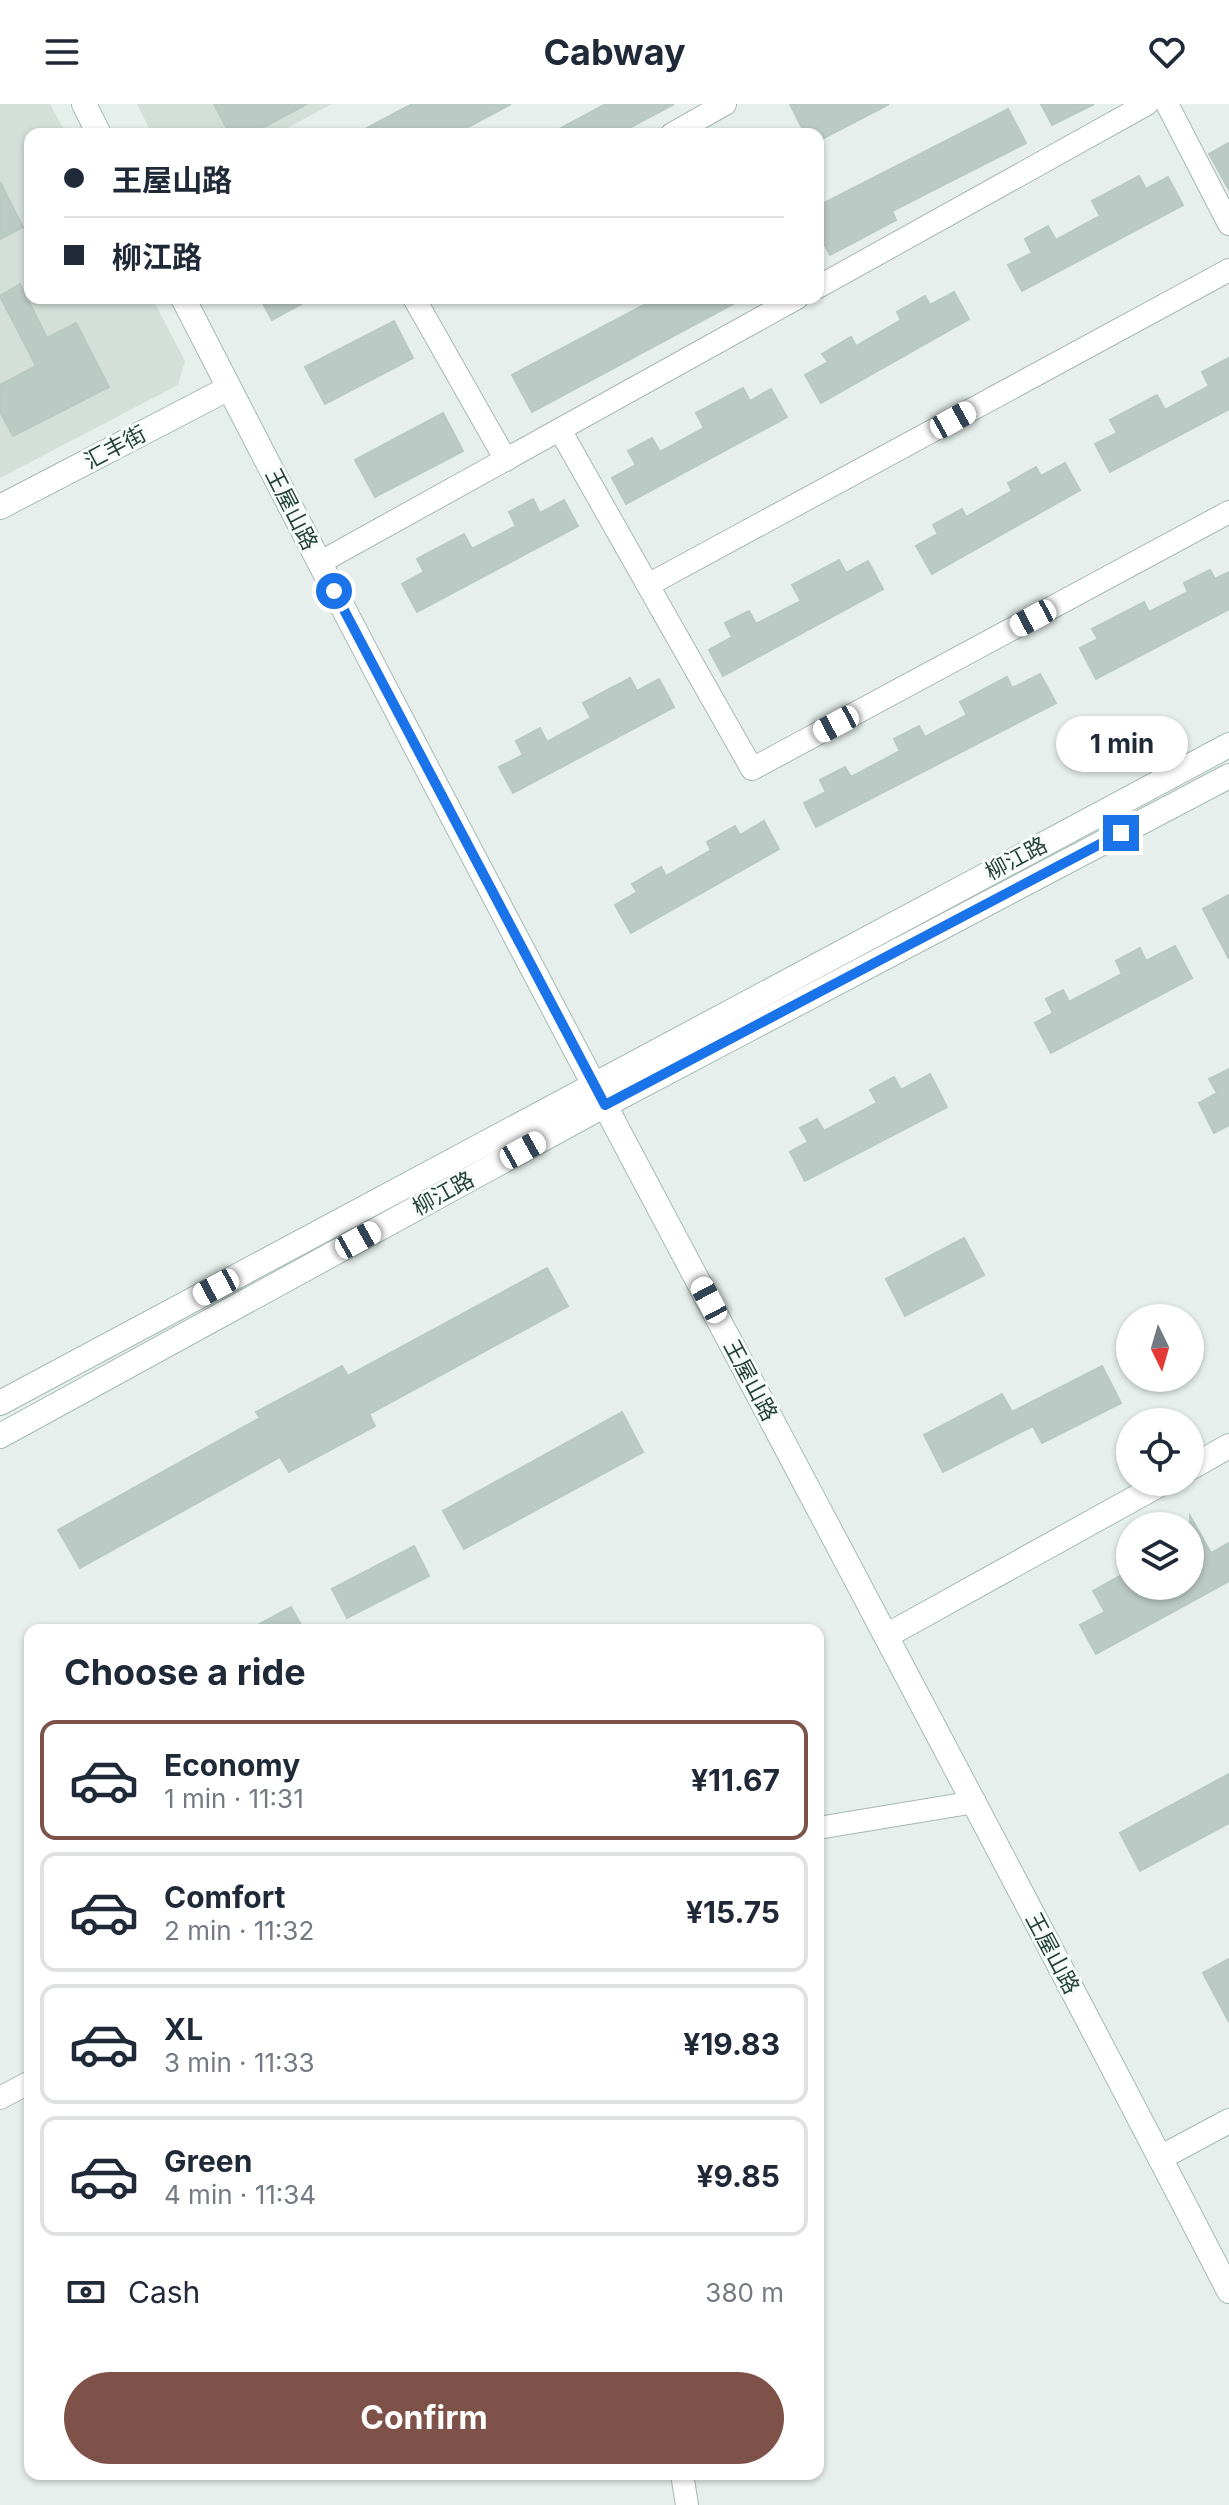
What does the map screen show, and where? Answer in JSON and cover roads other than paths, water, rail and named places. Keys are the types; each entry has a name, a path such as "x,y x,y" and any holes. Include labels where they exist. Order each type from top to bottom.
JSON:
{"street":[{"path":"84,104 96,128"},
{"path":"683,128 725,104"},
{"path":"824,284 1147,104"},
{"path":"1167,104 1229,224"},
{"path":"648,585 1229,270"},
{"name":"王屋山路","path":"186,304 319,563 975,1802 1229,2291"},
{"path":"417,304 506,460"},
{"path":"319,563 786,304"},
{"name":"汇丰街","path":"0,507 229,388"},
{"path":"560,430 752,769 1229,512"},
{"name":"柳江路","path":"0,1403 1229,745"},
{"name":"柳江路","path":"0,1436 605,1105 1229,776"},
{"path":"1204,1460 1229,1446"},
{"path":"886,1636 1139,1496"},
{"path":"824,1827 975,1802"},
{"path":"0,2098 24,2085"},
{"path":"1160,2158 1229,2121"},
{"path":"683,2480 687,2505"}]}
